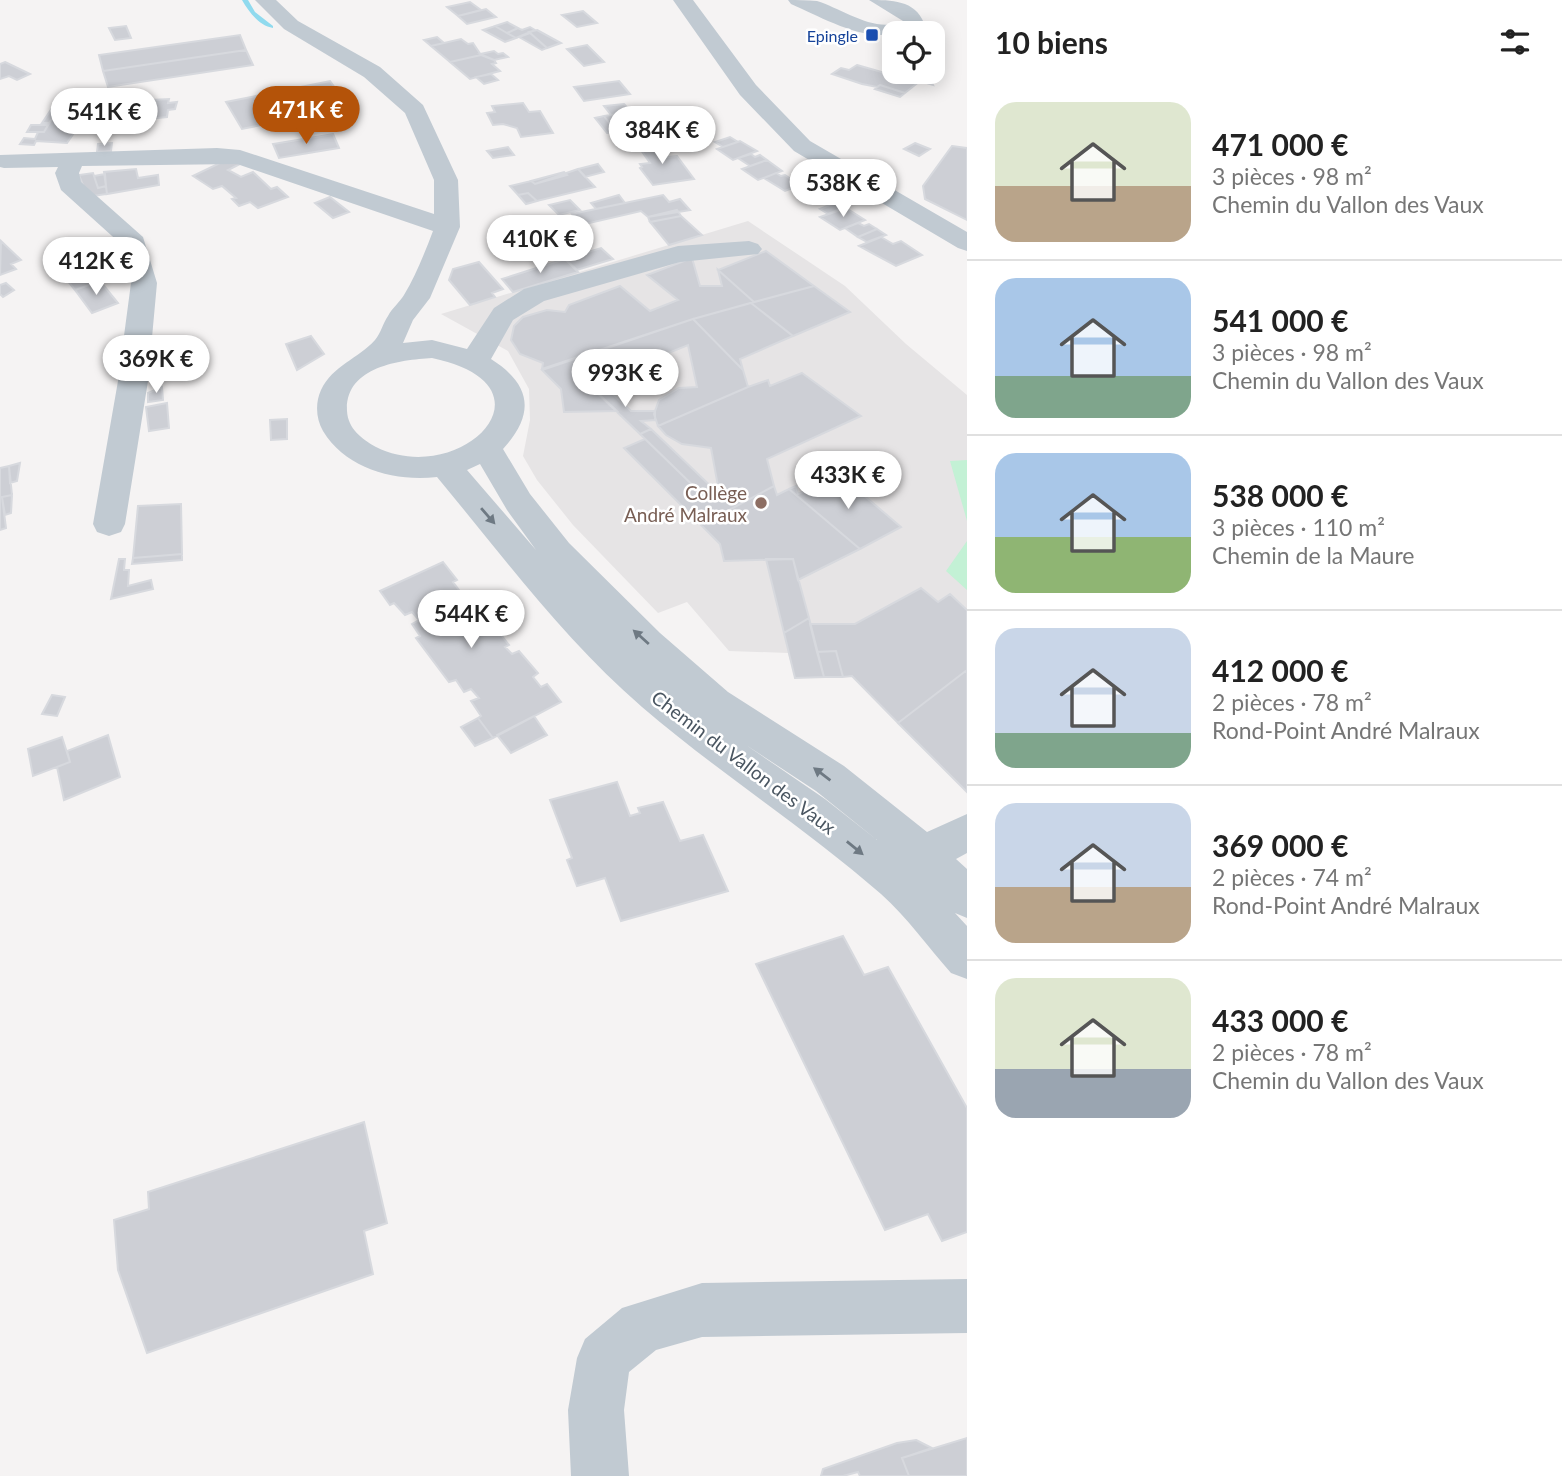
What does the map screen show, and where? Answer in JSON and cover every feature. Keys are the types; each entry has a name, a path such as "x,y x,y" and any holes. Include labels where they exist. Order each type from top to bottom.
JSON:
{"street":[{"path":"265,0 290,24 372,72 415,110 446,180 447,227 416,298 400,318 390,341 371,360"},
{"path":"683,0 748,90 802,146 967,243"},
{"path":"798,0 870,27 906,29 914,23 911,15 879,0"},
{"path":"4,161 217,155 240,157 447,227"},
{"path":"74,159 67,173 70,185 134,242 144,283 133,380 108,524"},
{"path":"465,356 502,314 515,303 534,295 677,254 749,249"},
{"path":"416,298 419,323 430,337 465,356 499,378 510,400 509,416 501,432 486,447 467,457 444,464 401,466 363,454 348,444 338,432 332,418 331,405 336,391 356,368 371,360 408,350 465,356"},
{"name":"Chemin du Vallon des Vaux","path":"486,447 499,473 529,519 615,613 714,702 810,765 922,856 967,898"},
{"name":"Chemin du Vallon des Vaux","path":"444,464 565,606 620,663 654,695 740,763 811,812 898,882 967,958"},
{"path":"922,856 967,832"},
{"path":"600,1476 596,1410 604,1358 641,1327 702,1310 967,1306"}],"shaded area":[{"name":"Collège André Malraux","path":"748,221 845,286 906,344 967,395 967,792 852,676 795,678 788,653 729,651 687,602 658,613 573,525 537,480 523,456 530,420 529,389 508,351 441,314"}],"green space":[{"path":"967,460 967,521 950,461"},
{"path":"967,541 967,590 946,571"}],"building":[{"path":"470,2 481,10 458,16 447,7"},
{"path":"486,9 496,17 467,24 458,16"},
{"path":"583,11 597,23 577,27 562,15"},
{"path":"507,22 518,28 507,33 495,26"},
{"path":"126,26 131,38 115,40 109,28"},
{"path":"495,26 516,38 505,42 483,30"},
{"path":"530,27 535,30 516,38 507,33 518,28 522,30"},
{"path":"537,30 561,43 547,48 529,32"},
{"path":"530,33 547,48 542,50 519,37"},
{"path":"240,35 246,50 103,71 99,55"},
{"path":"437,37 444,43 431,46 424,40"},
{"path":"461,39 468,44 473,43 481,55 450,62 431,46"},
{"path":"587,45 604,62 584,66 567,49"},
{"path":"246,50 253,65 108,87 103,71"},
{"path":"494,51 508,57 494,60 480,54"},
{"path":"481,55 494,60 496,63 492,64 500,71 470,79 450,62"},
{"path":"5,62 30,74 17,80 9,76 0,79 0,64"},
{"path":"857,65 882,72 882,84 916,84 905,93 880,85 877,87 862,84 832,74 841,68 849,70"},
{"path":"491,74 498,80 484,84 476,77"},
{"path":"330,81 349,107 242,129 226,102"},
{"path":"619,81 630,94 584,101 574,87"},
{"path":"880,85 905,93 900,97 875,89"},
{"path":"169,99 168,103 177,102 175,109 168,110 167,117 127,121 130,101"},
{"path":"523,103 529,112 540,111 553,133 521,137 517,128 503,124 493,125 487,113 495,112 492,106"},
{"path":"624,104 631,112 611,115 604,106"},
{"path":"54,105 60,106 49,123 42,123"},
{"path":"58,109 90,110 67,143 36,141 34,145 20,144 24,138 35,139 38,132 44,132"},
{"path":"631,112 643,128 616,132 604,116"},
{"path":"604,116 616,132 607,133 595,118"},
{"path":"31,125 48,125 44,132 27,132"},
{"path":"333,134 339,148 279,158 273,144"},
{"path":"730,137 738,142 723,147 715,142"},
{"path":"655,141 667,157 677,156 694,179 653,185 640,168 640,164 650,163 636,143"},
{"path":"740,141 757,151 733,160 717,149"},
{"path":"112,143 111,151 97,152 98,144"},
{"path":"915,143 930,149 919,156 904,149"},
{"path":"952,146 967,148 967,220 925,199 923,186"},
{"path":"508,147 514,155 493,158 487,151"},
{"path":"751,154 755,157 760,155 767,160 750,166 738,158"},
{"path":"226,160 240,164 228,170 241,177 253,172 271,189 277,187 288,197 258,208 250,202 239,206 232,199 236,198 222,186 213,189 193,176"},
{"path":"767,160 782,171 758,180 742,169"},
{"path":"598,164 604,172 585,177 578,169"},
{"path":"136,169 138,178 158,175 159,185 107,194 104,172"},
{"path":"578,169 595,187 537,201 528,193 518,195 510,186 531,181 535,184"},
{"path":"564,172 567,175 535,184 531,181"},
{"path":"93,173 98,188 106,186 107,194 93,196 85,190 79,175"},
{"path":"776,173 785,175 800,185 785,191 764,178"},
{"path":"105,174 106,186 98,188 94,176"},
{"path":"528,193 537,201 526,204 518,195"},
{"path":"619,195 625,203 596,209 591,203"},
{"path":"663,195 669,202 680,199 690,210 648,217 641,211 581,225 572,214"},
{"path":"330,197 349,212 333,218 315,203"},
{"path":"570,200 580,210 559,215 549,205"},
{"path":"834,203 843,208 828,214 820,209"},
{"path":"846,208 865,220 840,230 820,217"},
{"path":"677,210 681,216 650,222 648,217"},
{"path":"681,216 702,235 669,245 650,222"},
{"path":"858,223 864,226 869,224 877,229 858,237 845,228"},
{"path":"877,229 886,235 867,242 858,237"},
{"path":"881,237 893,244 901,241 922,255 896,266 859,246"},
{"path":"1,241 21,260 11,264 16,269 0,275"},
{"path":"601,248 613,259 577,270 565,259"},
{"path":"74,251 79,255 54,264 51,260"},
{"path":"766,251 814,286 754,302 718,270"},
{"path":"88,252 109,277 100,281 79,255"},
{"path":"79,255 100,281 75,290 54,264"},
{"path":"692,258 700,286 722,286 718,270 754,302 693,319 542,369 543,363 520,354 511,340 514,326 523,317 547,310 565,312 569,305 620,286 650,311 678,300 647,275"},
{"path":"565,259 578,272 513,292 502,279"},
{"path":"479,262 503,289 492,293 495,297 470,305 449,280 453,269"},
{"path":"100,281 118,303 92,313 75,290"},
{"path":"6,283 14,290 3,297 0,294 0,285"},
{"path":"814,286 850,312 793,336 751,303"},
{"path":"751,303 793,336 740,359 743,370 693,319"},
{"path":"693,319 743,370 748,387 658,426 654,414 659,400 679,388 697,387 688,345 589,385 617,411 564,412 561,389 542,370"},
{"path":"311,336 324,354 297,370 286,344"},
{"path":"802,373 861,416 767,459 774,486 701,525 624,448 645,439 710,502 720,497 711,448 682,444 666,435 658,426 748,387 768,380 770,386"},
{"path":"599,381 631,411 655,411 655,420 641,421 651,429 640,434 589,385"},
{"path":"162,387 163,400 148,402 148,393"},
{"path":"167,403 169,428 149,431 146,407"},
{"path":"287,419 287,439 271,440 270,420"},
{"path":"651,429 720,497 710,502 640,434"},
{"path":"20,463 17,481 10,483 9,466"},
{"path":"9,466 12,495 2,497 6,528 0,530 0,468"},
{"path":"840,475 901,527 860,549 789,489 796,486 798,494"},
{"path":"774,486 777,495 789,489 860,549 798,580 793,559 724,561 720,544 701,525"},
{"path":"12,495 11,513 5,515 2,497"},
{"path":"181,504 182,554 133,558 138,506"},
{"path":"182,554 182,560 132,564 133,558"},
{"path":"119,559 125,559 124,570 129,570 128,586 151,580 153,589 111,599"},
{"path":"766,559 793,559 809,618 784,633"},
{"path":"443,562 457,580 453,582 462,594 469,591 484,611 479,613 485,619 488,618 509,645 505,647 512,654 519,651 538,673 533,677 541,687 547,684 561,702 493,738 478,718 481,716 471,701 479,698 471,689 464,692 456,680 449,682 416,638 420,636 412,624 419,620 412,612 405,615 394,603 390,605 380,591"},
{"path":"921,588 938,602 950,594 967,610 967,670 898,723 852,676 843,677 836,651 817,652 810,624 855,624"},
{"path":"809,618 824,677 795,678 784,633"},
{"path":"836,651 843,677 824,677 817,652"},
{"path":"967,670 967,792 898,723"},
{"path":"52,695 65,697 57,716 42,714"},
{"path":"534,716 547,735 511,753 497,735"},
{"path":"478,718 493,738 475,746 461,727"},
{"path":"108,735 120,777 64,800 57,767 70,762 67,751"},
{"path":"62,737 70,762 33,776 28,749"},
{"path":"617,782 630,816 640,813 638,808 663,802 680,841 703,835 728,891 621,921 605,878 577,886 567,860 572,858 550,800"},
{"path":"843,936 864,975 888,967 967,1108 967,1232 942,1241 928,1214 885,1230 756,964"},
{"path":"364,1122 387,1223 364,1231 373,1274 147,1353 118,1270 114,1220 149,1209 148,1192"},
{"path":"967,1438 967,1476 909,1476 902,1458"},
{"path":"916,1440 932,1448 902,1458 909,1476 860,1476 858,1472 843,1476 821,1476 823,1469 897,1443"}],"waterway":[{"path":"245,0 253,13 271,27"}],"place":[{"name":"Epingle","path":"872,35"},
{"name":"Collège André Malraux","path":"761,503"}]}
